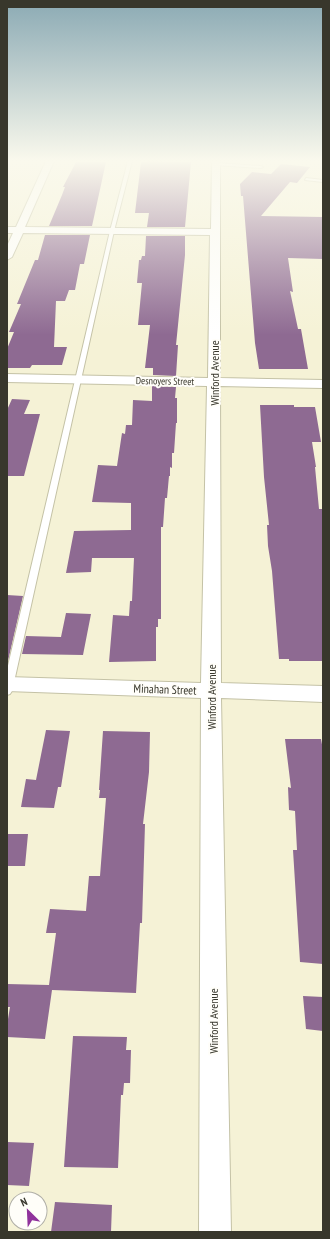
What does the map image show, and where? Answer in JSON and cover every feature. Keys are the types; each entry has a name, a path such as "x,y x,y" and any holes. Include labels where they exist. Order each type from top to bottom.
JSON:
{"street":[{"path":"7,257 24,219"},
{"name":"Winford Avenue","path":"215,219 211,690 215,1232"},
{"path":"7,230 215,232"},
{"name":"Desnoyers Street","path":"7,378 323,384"},
{"name":"Minahan Street","path":"8,687 211,690 323,694"}],"lane":[{"path":"8,687 115,219"}],"building":[{"path":"52,219 94,219 92,226 49,226"},
{"path":"148,219 186,219 185,227 147,227"},
{"path":"245,219 323,219 323,259 288,258 293,292 290,291 298,329 301,329 308,369 259,369 255,343"},
{"path":"45,235 90,235 84,264 80,264 75,290 69,290 65,301 56,301 54,347 67,347 62,365 32,365 30,368 7,368 7,349 14,332 9,332 21,304 17,304 35,260 38,260"},
{"path":"146,236 185,236 185,255 176,345 178,345 176,376 153,375 153,368 145,368 150,325 138,325 142,283 137,283 139,260 141,260 142,256 145,256"},
{"path":"152,386 176,387 175,398 177,398 177,423 174,453 172,453 172,468 170,467 167,498 165,498 163,527 161,527 161,619 158,619 158,627 156,627 156,661 109,662 113,615 129,616 130,601 132,601 134,558 92,558 91,572 66,573 74,531 131,530 131,503 92,502 98,465 117,466 122,433 125,434 126,425 132,425 133,400 152,401"},
{"path":"12,399 30,400 24,414 40,414 24,476 7,476 7,410"},
{"path":"260,405 294,405 294,407 315,407 321,442 312,442 316,467 319,509 323,509 323,661 289,661 289,659 279,659 272,571 268,546 267,525 269,525 264,477"},
{"path":"7,595 23,596 8,661 7,660"},
{"path":"66,613 91,614 83,655 22,654 26,636 61,637"},
{"path":"46,730 70,731 61,787 58,787 54,808 21,807 26,779 36,780"},
{"path":"103,731 150,732 149,772 143,824 145,824 142,923 140,923 136,993 52,990 45,1039 7,1037 10,1007 7,1007 7,984 49,985 56,933 46,933 50,909 86,911 89,876 100,876 106,798 99,798"},
{"path":"285,739 321,739 323,750 323,964 300,962 293,850 297,850 295,811 289,810 288,787 291,788"},
{"path":"7,834 28,834 25,866 7,866"},
{"path":"303,996 323,997 323,1031 306,1029"},
{"path":"73,1036 127,1037 126,1050 131,1050 130,1083 124,1083 123,1095 121,1095 118,1168 64,1167"},
{"path":"7,1142 34,1143 29,1186 7,1185"},
{"path":"55,1202 112,1205 111,1232 51,1232"}]}
